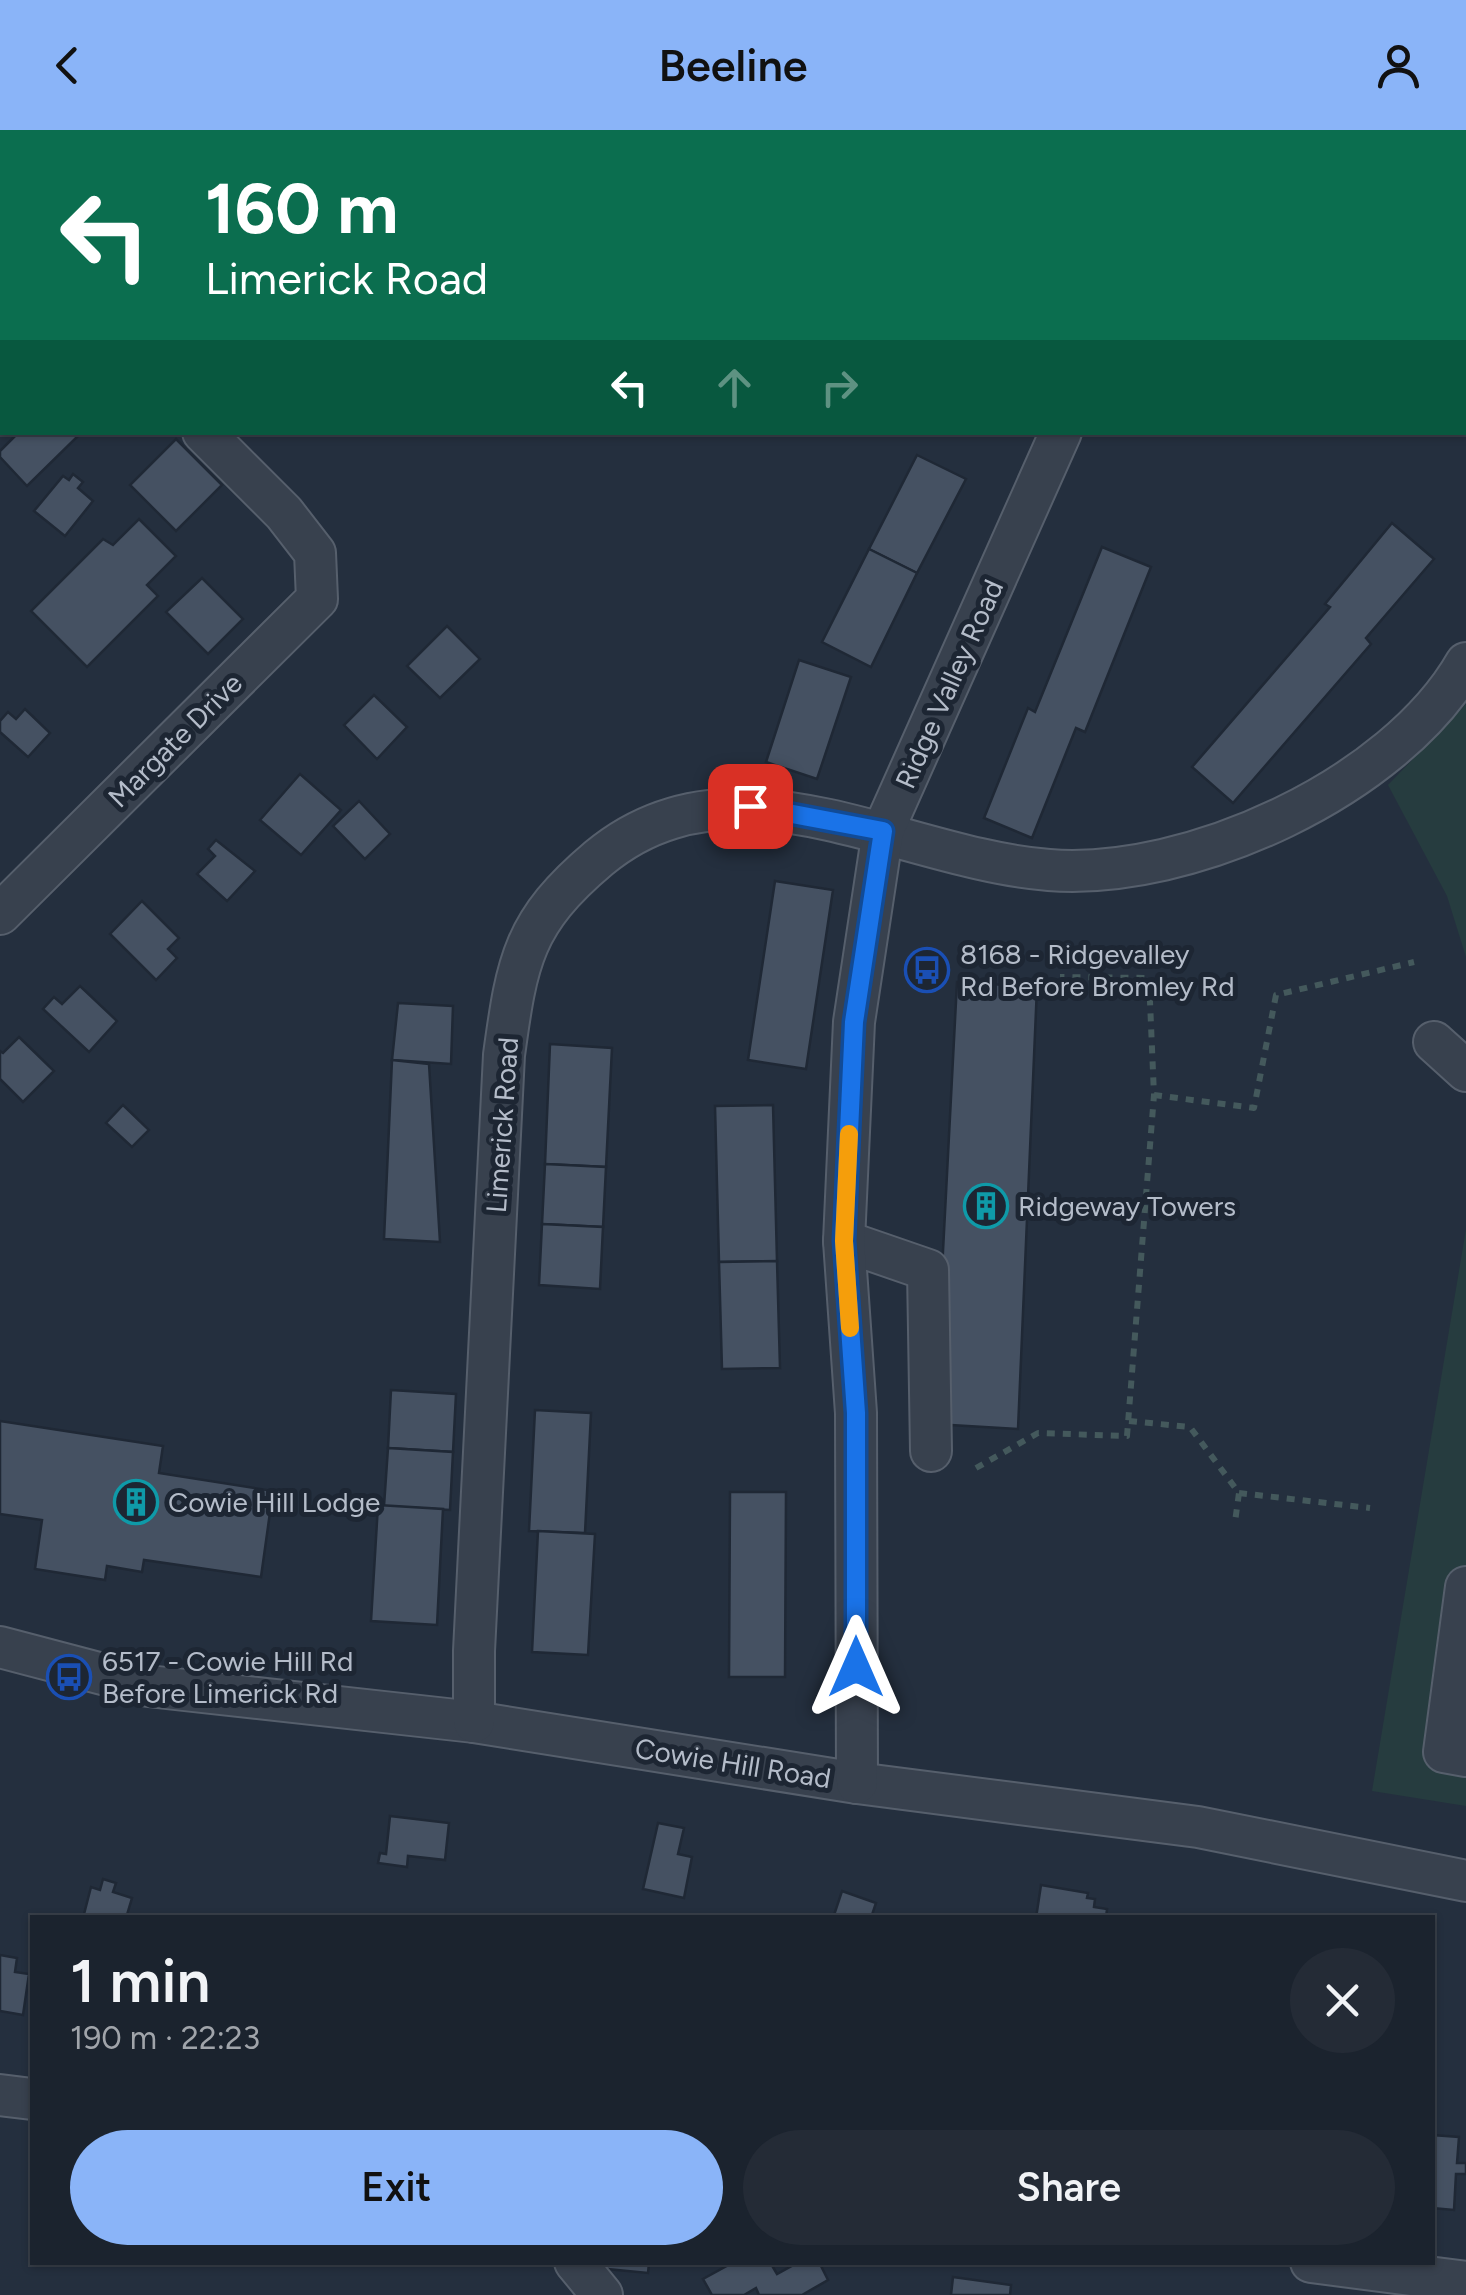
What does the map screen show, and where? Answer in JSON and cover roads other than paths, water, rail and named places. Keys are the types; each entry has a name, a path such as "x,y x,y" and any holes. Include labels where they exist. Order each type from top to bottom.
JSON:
{"street":[{"name":"Margate Drive","path":"0,914 317,598 315,553 284,512 206,435"},
{"name":"Ridge Valley Road","path":"857,1783 856,1413 844,1241 854,1022 883,831 1060,435"},
{"name":"Limerick Road","path":"474,1722 474,1651 504,1055 513,992 528,936 566,885 617,843 679,814 750,806 883,831 996,862 1046,870 1084,872 1176,859 1234,842 1333,788 1389,748 1432,710 1466,663"},
{"path":"1434,1042 1466,1071"},
{"path":"844,1241 928,1270 930,1452"},
{"path":"1466,1587 1444,1752 1466,1756"},
{"name":"Cowie Hill Road","path":"0,1647 148,1686 474,1722 857,1783 1198,1827 1466,1880"},
{"path":"0,2095 30,2099"},
{"path":"577,2265 602,2295"},
{"path":"1334,2265 1466,2282"}],"place":[{"name":"8168 - Ridgevalley Rd Before Bromley Rd","path":"927,970"},
{"name":"Ridgeway Towers","path":"986,1206"},
{"name":"Cowie Hill Lodge","path":"136,1502"},
{"name":"6517 - Cowie Hill Rd Before Limerick Rd","path":"69,1677"}]}
